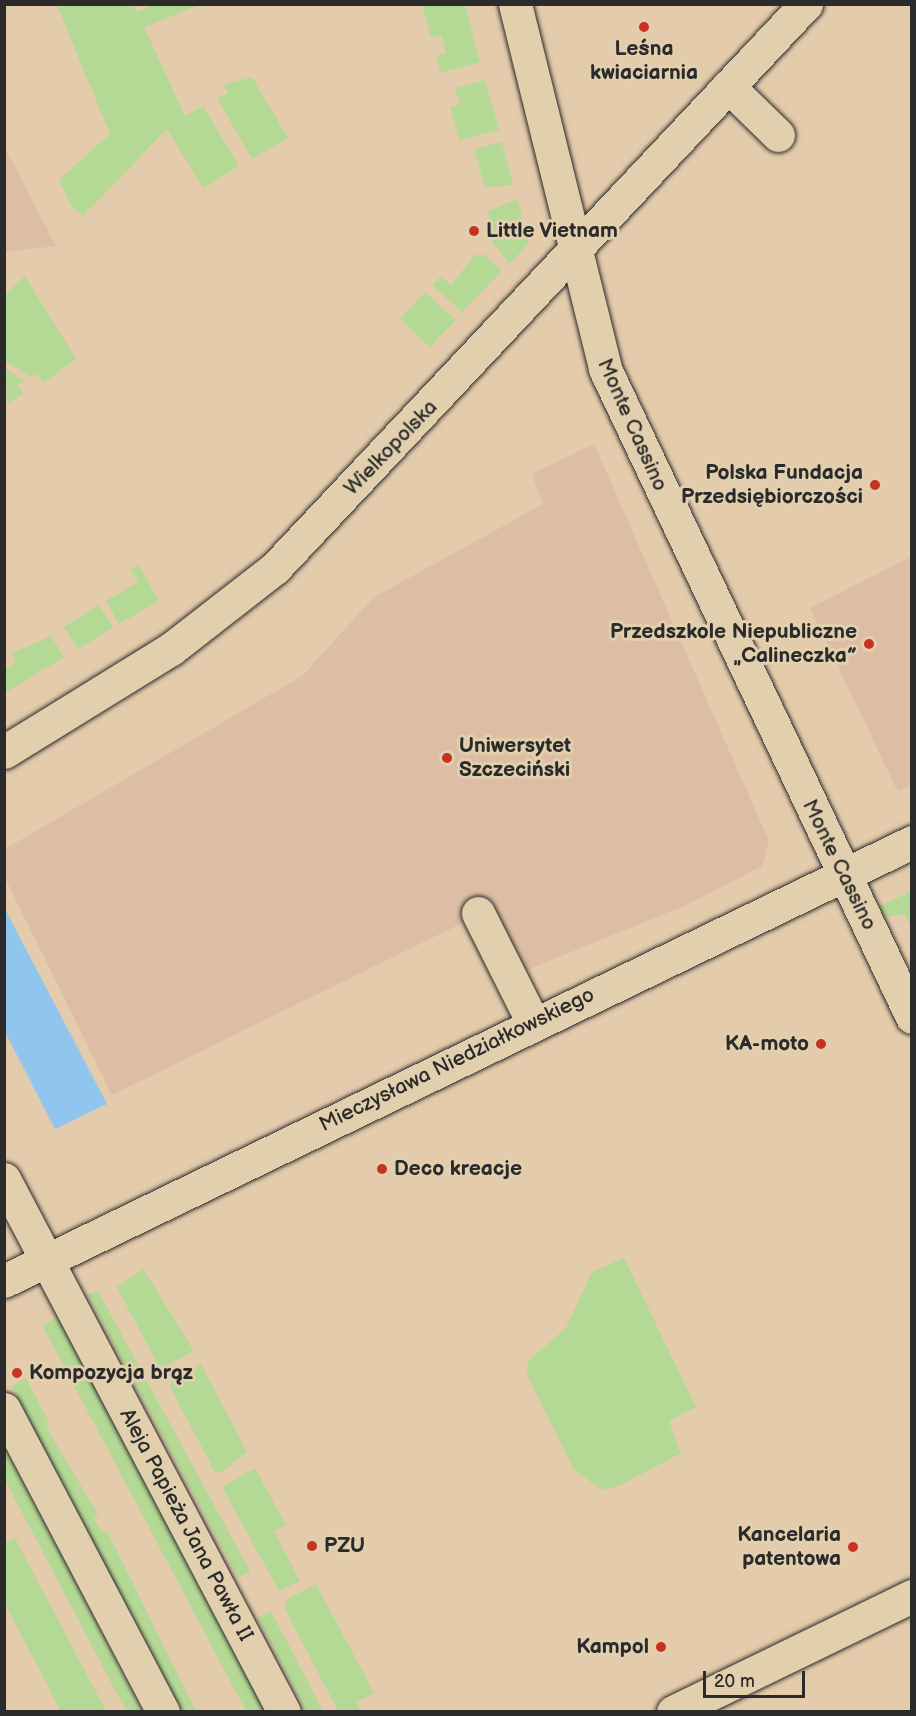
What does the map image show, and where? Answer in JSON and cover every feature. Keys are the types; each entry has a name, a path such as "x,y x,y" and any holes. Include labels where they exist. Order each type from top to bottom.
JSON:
{"street":[{"name":"Monte Cassino","path":"514,4 574,253 612,386 912,1017"},
{"name":"Wielkopolska","path":"4,752 171,649 249,591 574,253 806,4"},
{"path":"728,86 778,135"},
{"name":"Mieczysława Niedziałkowskiego","path":"4,1281 532,1023 912,842"},
{"path":"478,913 532,1023"},
{"name":"Aleja Papieża Jana Pawła II","path":"4,1179 284,1712"},
{"path":"4,1409 163,1712"},
{"path":"673,1712 912,1596"}],"shaded area":[{"path":"5,148 56,246 5,252"},
{"name":"Uniwersytet Szczeciński","path":"594,444 769,841 762,866 686,905 520,973 489,910 112,1095 5,878 5,849 302,676 374,597 543,504 532,474"},
{"name":"Przedszkole Niepubliczne „Calineczka”","path":"911,557 911,785 898,792 810,608"}],"green space":[{"path":"57,5 133,5 137,12 152,5 200,5 144,27 185,116 203,106 239,166 203,188 167,129 83,216 72,207 59,180 110,134"},
{"path":"422,5 465,5 480,62 441,73 436,56 446,53 441,35 431,38"},
{"path":"252,77 288,138 252,159 217,98 228,93 224,85"},
{"path":"485,80 499,130 459,140 450,108 460,104 455,88"},
{"path":"502,142 513,185 485,187 474,149"},
{"path":"517,199 529,243 510,264 493,243 488,211"},
{"path":"475,255 485,255 502,271 462,312 432,285 441,276 451,285"},
{"path":"25,276 76,359 43,383 37,374 31,377 5,361 5,295"},
{"path":"425,292 456,320 430,347 400,319"},
{"path":"4,368 25,381 18,385 23,394 8,404"},
{"path":"138,565 159,600 119,624 106,601 138,582 131,569"},
{"path":"99,605 113,627 78,649 64,627"},
{"path":"51,636 64,657 5,693 5,669 16,662 11,654"},
{"path":"911,891 911,929 905,914 883,917 878,907"},
{"path":"624,1258 696,1407 669,1421 681,1453 615,1488 601,1489 574,1470 527,1375 528,1361 566,1328 592,1272"},
{"path":"143,1269 194,1351 165,1366 158,1365 117,1287"},
{"path":"98,1291 250,1571 238,1578 87,1294"},
{"path":"58,1317 265,1711 246,1711 42,1325"},
{"path":"201,1364 247,1452 222,1472 215,1472 170,1387 172,1380"},
{"path":"26,1378 50,1424 46,1427 98,1514 94,1517 102,1533 107,1531 196,1711 182,1711 11,1386"},
{"path":"5,1448 142,1711 126,1711 5,1480"},
{"path":"255,1468 286,1525 274,1531 300,1581 279,1591 222,1487"},
{"path":"15,1537 106,1711 61,1711 5,1604 5,1543"},
{"path":"316,1584 374,1693 357,1702 361,1711 338,1711 285,1609 287,1599"},
{"path":"271,1611 323,1711 306,1711 258,1618"}],"water":[{"path":"5,909 107,1104 55,1129 5,1032"}],"place":[{"name":"Leśna kwiaciarnia","path":"644,27"},
{"name":"Little Vietnam","path":"474,231"},
{"name":"Polska Fundacja Przedsiębiorczości","path":"875,485"},
{"name":"Przedszkole Niepubliczne „Calineczka”","path":"869,644"},
{"name":"Uniwersytet Szczeciński","path":"447,758"},
{"name":"KA-moto","path":"821,1044"},
{"name":"Deco kreacje","path":"382,1169"},
{"name":"Kompozycja brąz","path":"17,1373"},
{"name":"PZU","path":"312,1546"},
{"name":"Kancelaria patentowa","path":"853,1547"},
{"name":"Kampol","path":"661,1647"}]}
